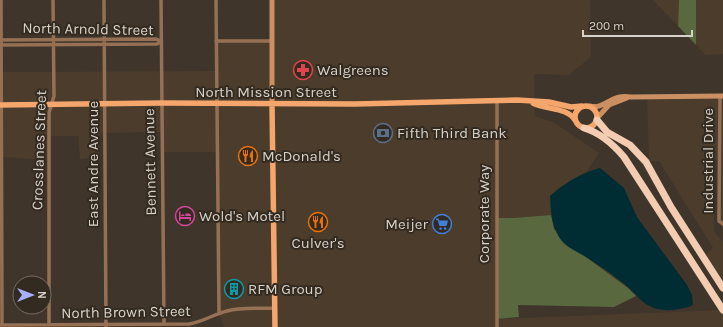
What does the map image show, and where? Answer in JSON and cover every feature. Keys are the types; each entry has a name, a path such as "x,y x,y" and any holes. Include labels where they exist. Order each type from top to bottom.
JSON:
{"highway":[{"path":"598,118 607,132 625,142 642,156 671,207 723,288"},
{"path":"584,128 605,138 624,157 723,310"}],"main road":[{"path":"272,0 275,327"},
{"name":"North Mission Street","path":"1,105 162,103 272,104 496,100 549,102 571,107 598,107 611,99 620,96 631,98 722,96"},
{"name":"North Mission Street","path":"531,102 542,107 568,112 579,126 584,128 593,127 598,118 612,103 631,98"},
{"path":"575,120 576,112 582,106"},
{"path":"590,106 595,110 598,118"}],"street":[{"path":"1,0 1,325"},
{"name":"Crosslanes Street","path":"49,325 49,113 54,96 53,0"},
{"name":"East Andre Avenue","path":"104,0 106,326"},
{"name":"Bennett Avenue","path":"161,0 164,324"},
{"path":"216,0 219,313"},
{"name":"North Arnold Street","path":"1,40 156,39 161,41"},
{"name":"North Arnold Street","path":"1,45 157,44 161,41"},
{"path":"216,41 272,41"},
{"name":"Industrial Drive","path":"722,96 718,214 719,221 723,224"},
{"name":"Corporate Way","path":"496,100 497,327"},
{"name":"North Brown Street","path":"1,325 106,326 197,323 219,313 238,309 274,308"}],"shaded area":[{"path":"272,0 590,0 591,57 569,75 534,74 535,116 553,122 599,153 587,171 559,188 550,196 551,215 496,218 497,319 723,310 723,327 224,327 219,313 217,152 162,152 162,132 100,133 99,157 80,159 78,136 50,136 49,160 2,157 0,72 216,71 216,41 272,41"},
{"path":"653,0 679,0 678,26"},
{"path":"696,0 723,0 723,54 706,55 696,45"},
{"path":"723,96 723,242 723,286 703,257 713,248 659,161 649,161 647,97","holes":["713,159 719,159 719,221 722,224 723,242 714,231"]}],"green space":[{"path":"679,0 696,0 696,45 678,26"},
{"path":"551,215 554,229 586,257 628,288 636,296 614,307 518,305 519,317 497,319 496,218"}],"water":[{"path":"600,168 624,188 637,217 687,285 692,295 693,305 669,310 654,308 643,302 618,279 561,240 556,232 553,222 550,196 574,179"}],"place":[{"name":"Walgreens","path":"303,70"},
{"name":"Fifth Third Bank","path":"383,133"},
{"name":"McDonald's","path":"248,156"},
{"name":"Wold's Motel","path":"185,216"},
{"name":"Culver's","path":"318,222"},
{"name":"Meijer","path":"442,224"},
{"name":"RFM Group","path":"234,289"}]}
